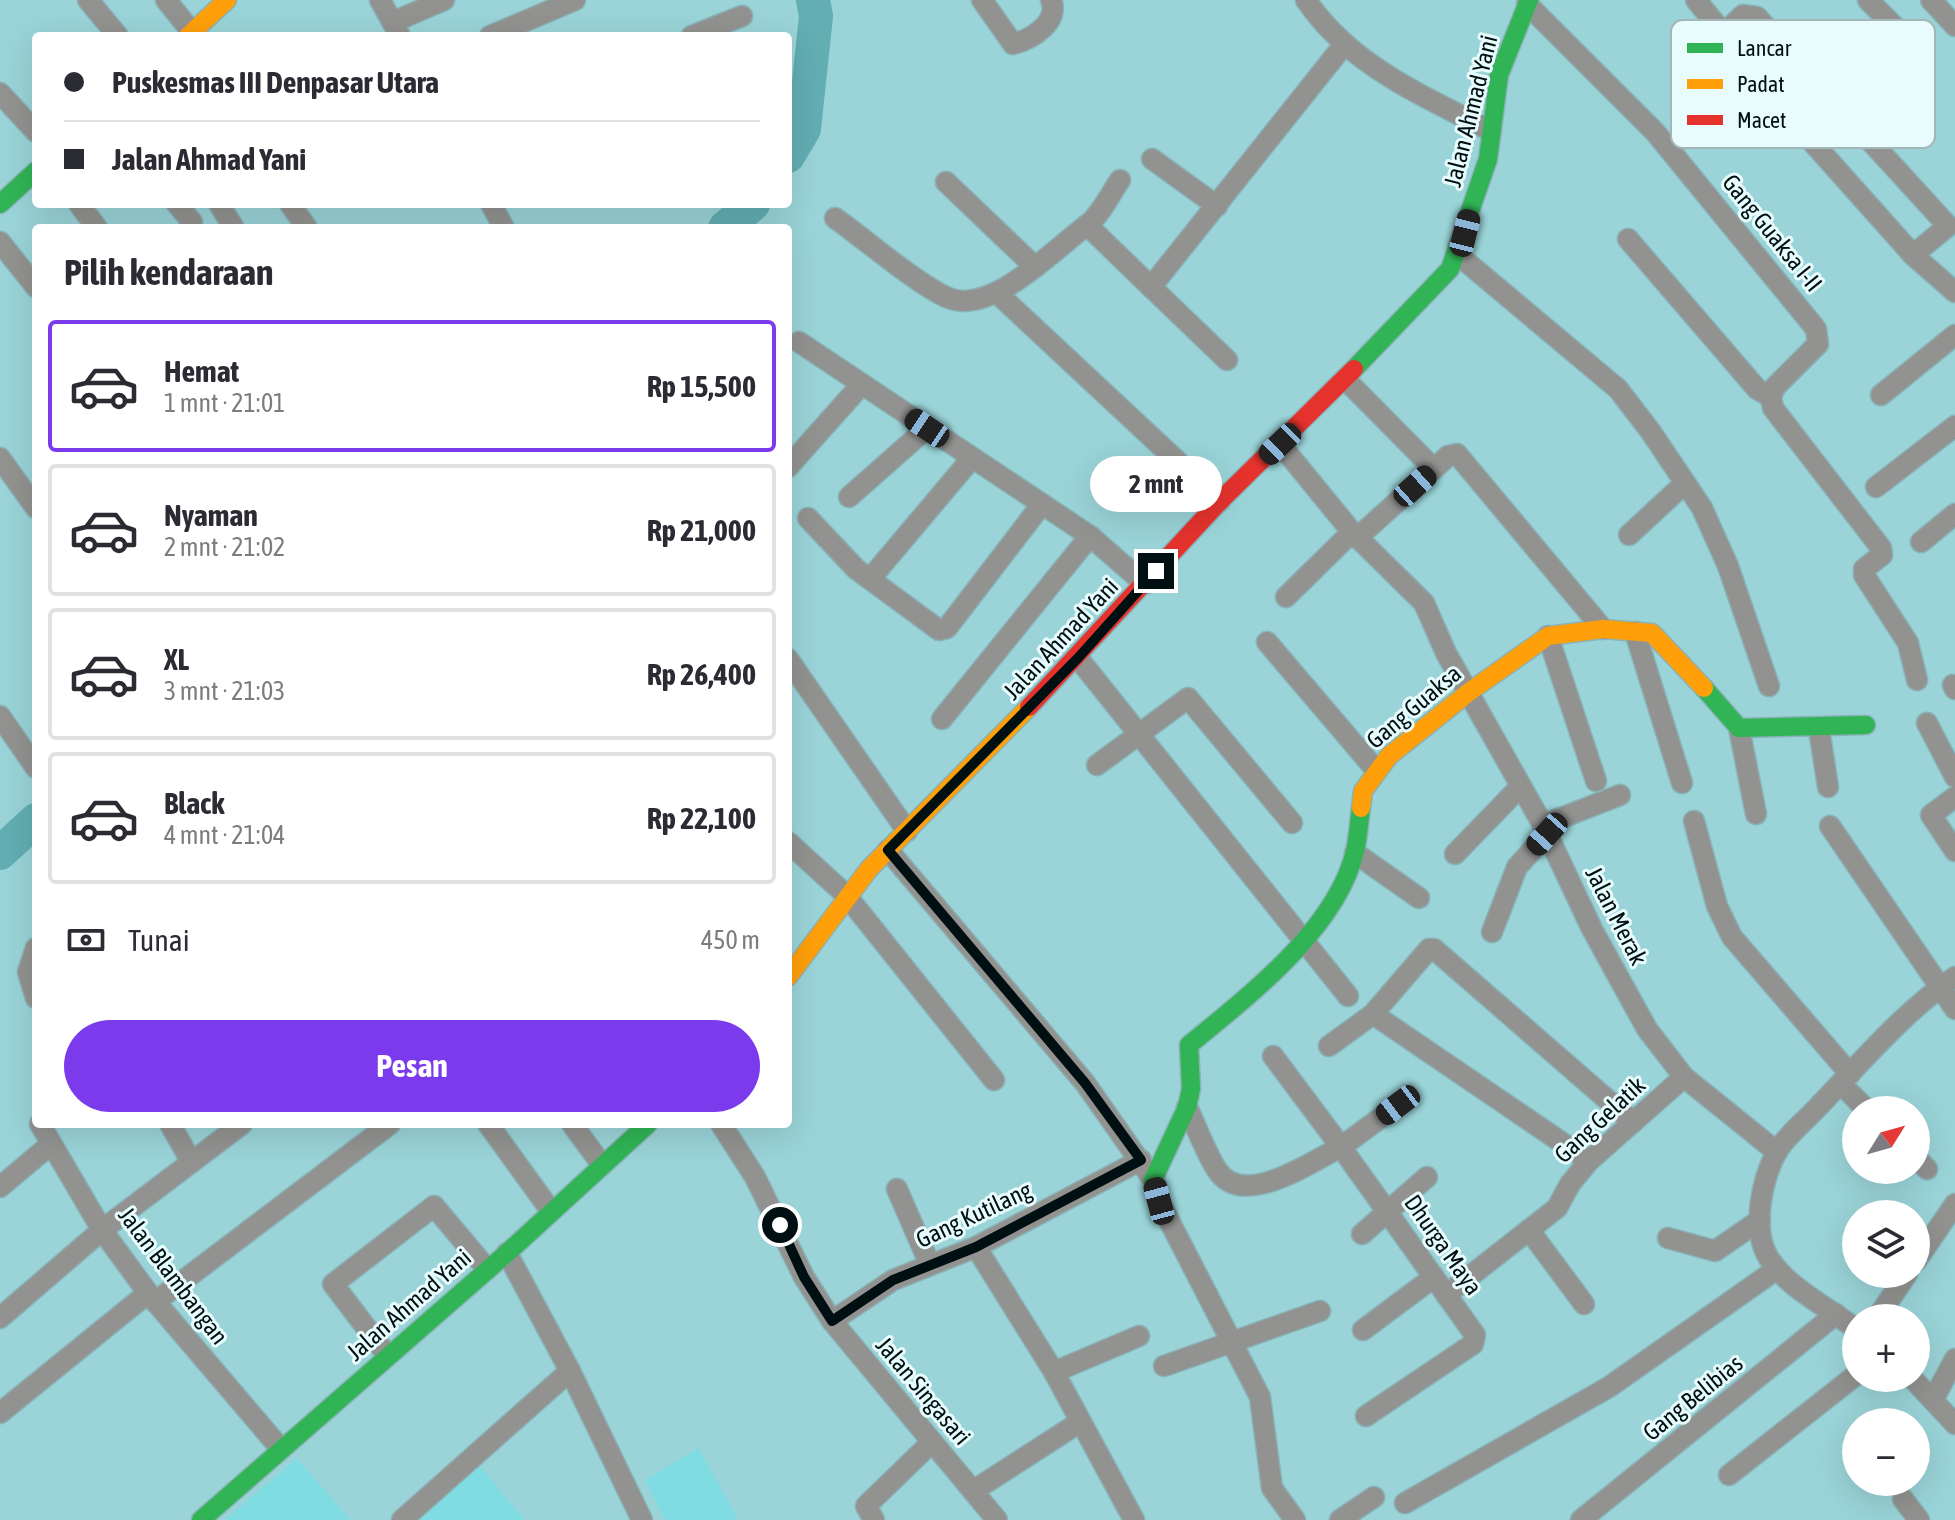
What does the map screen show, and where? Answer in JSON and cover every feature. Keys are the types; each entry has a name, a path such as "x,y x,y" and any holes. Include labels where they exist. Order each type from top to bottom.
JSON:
{"main road":[{"path":"192,32 227,0"},
{"name":"Jalan Ahmad Yani","path":"792,971 846,895 888,850 1078,658 1220,501 1436,288 1457,254 1488,159 1499,75 1528,2"},
{"path":"0,204 32,175"},
{"name":"Gang Guaksa","path":"1153,1180 1187,1107 1191,1068 1187,1052 1192,1040 1275,974 1305,940 1336,898 1355,853 1363,791 1376,770 1469,692 1548,636 1603,629 1652,633 1660,638 1739,728"},
{"path":"1739,728 1819,729 1866,725"},
{"name":"Jalan Ahmad Yani","path":"201,1520 507,1253 644,1128"}],"street":[{"path":"88,0 115,32"},
{"path":"166,0 189,32"},
{"path":"380,0 396,29 444,0"},
{"path":"499,32 575,0"},
{"path":"982,0 1013,44 1052,19 1055,11 1051,0"},
{"path":"1696,0 1714,20"},
{"path":"1868,0 1888,20"},
{"path":"1931,0 1955,26"},
{"path":"1312,2 1343,46 1378,71 1491,131"},
{"name":"Gang Guaksa I-II","path":"1528,2 1655,132 1816,329 1818,344 1775,387 1771,397"},
{"path":"1738,20 1743,15 1760,20"},
{"path":"702,32 742,16"},
{"path":"1151,287 1343,46"},
{"path":"0,93 32,128"},
{"path":"1818,148 1913,255 1955,292"},
{"path":"1881,148 1952,223 1913,255"},
{"path":"1152,159 1217,206"},
{"path":"835,218 947,298 980,301 1035,267 1087,225 1120,180"},
{"path":"946,182 1035,267"},
{"path":"180,208 192,222"},
{"path":"1087,225 1227,360"},
{"path":"1628,239 1757,389 1771,397 1773,408 1881,548 1882,555 1864,569 1864,575 1908,643 1917,680"},
{"path":"0,242 32,282"},
{"path":"1457,254 1618,389 1702,508 1728,566 1769,686"},
{"path":"997,293 1220,501"},
{"path":"1881,395 1955,335"},
{"path":"799,342 1090,536 1145,584"},
{"path":"1345,379 1434,469"},
{"path":"792,463 862,384"},
{"path":"1876,487 1955,426"},
{"path":"849,497 927,428"},
{"name":"Jalan Merak","path":"1280,444 1355,535 1424,603 1446,653 1519,788 1545,829 1618,978 1647,1029 1684,1077 1777,1152"},
{"path":"1286,597 1451,454 1461,457 1603,629"},
{"path":"0,458 32,502"},
{"path":"870,579 972,458"},
{"path":"1629,535 1685,483"},
{"path":"808,518 870,579 932,627 943,630 1042,504"},
{"path":"1921,542 1955,514"},
{"path":"942,719 1090,536"},
{"path":"1635,632 1682,783"},
{"path":"1548,636 1596,781"},
{"path":"1267,642 1376,770"},
{"path":"1078,658 1348,996"},
{"path":"792,665 907,831"},
{"path":"1097,765 1188,698 1292,823"},
{"path":"0,716 32,762"},
{"path":"1927,723 1955,777"},
{"path":"1739,728 1756,814"},
{"path":"1819,729 1828,787"},
{"path":"1455,854 1519,788"},
{"path":"1492,932 1517,867 1545,829 1620,795"},
{"path":"1955,797 1931,815 1955,851"},
{"path":"1694,821 1717,906 1732,937 1857,1096"},
{"path":"1830,826 1947,982 1955,1009"},
{"path":"792,846 846,895 994,1080"},
{"path":"888,850 1085,1083 1141,1160 1230,1343 1260,1397 1265,1414 1272,1488 1295,1520"},
{"path":"1355,853 1419,898"},
{"path":"1329,1046 1373,1014 1429,949 1434,949 1633,1122"},
{"path":"32,960 28,972 32,985"},
{"path":"1842,1318 1777,1269 1763,1246 1760,1220 1766,1183 1777,1152 1845,1079 1947,982"},
{"path":"1373,1014 1589,1161"},
{"name":"Dhurga Maya","path":"1273,1056 1475,1335 1475,1342 1366,1416"},
{"name":"Gang Gelatik","path":"1446,1295 1562,1204 1568,1186 1589,1161 1684,1077"},
{"path":"1187,1107 1219,1173 1240,1188 1257,1187 1341,1147 1398,1105"},
{"name":"Jalan Blambangan","path":"42,1128 102,1230 151,1297 280,1448"},
{"path":"172,1128 191,1161"},
{"path":"0,1318 102,1230 236,1128"},
{"path":"0,1413 151,1297 384,1128"},
{"path":"491,1128 551,1211"},
{"path":"575,1128 602,1165"},
{"name":"Jalan Singasari","path":"724,1128 755,1177 804,1277 832,1321 997,1520"},
{"path":"0,1187 50,1145"},
{"name":"Gang Kutilang","path":"832,1321 893,1280 976,1247 1141,1160"},
{"path":"1362,1234 1427,1177"},
{"path":"897,1189 930,1265"},
{"path":"1930,1241 1955,1204"},
{"path":"387,1355 333,1284 435,1206 487,1269"},
{"path":"1668,1238 1715,1251 1760,1220"},
{"path":"1529,1230 1584,1304"},
{"path":"976,1247 1054,1372 1134,1520"},
{"path":"507,1253 570,1371 634,1517"},
{"path":"1405,1503 1609,1387 1777,1269"},
{"path":"1363,1330 1434,1277"},
{"path":"1164,1366 1320,1311"},
{"name":"Gang Belibias","path":"1581,1520 1836,1314"},
{"path":"1054,1372 1139,1336"},
{"path":"1933,1400 1955,1359"},
{"path":"402,1520 570,1371"},
{"path":"1729,1475 1842,1386"},
{"path":"1925,1392 1955,1424"},
{"path":"973,1491 1080,1422"},
{"path":"864,1515 932,1442"},
{"path":"1340,1520 1374,1497"},
{"path":"1903,1499 1919,1520"}],"shaded area":[{"path":"699,1448 738,1520 665,1520 645,1480"},
{"path":"297,1458 350,1520 225,1520"},
{"path":"477,1463 525,1520 412,1520"}],"waterway":[{"path":"792,149 804,129 816,16 813,0"},
{"path":"730,224 748,208"},
{"path":"0,853 32,824"}],"traffic: fast":[{"path":"1354,369 1450,269 1488,159 1499,75 1529,0"},
{"path":"0,204 32,175"},
{"path":"1704,688 1739,728 1866,725"},
{"path":"1153,1180 1187,1107 1191,1089 1189,1045 1287,959 1330,907 1345,880 1355,851 1361,808"},
{"path":"201,1520 507,1253 644,1128"}],"traffic: slow":[{"path":"192,32 227,0"},
{"path":"1361,808 1363,791 1389,756 1469,692 1548,636 1603,629 1652,633 1704,688"},
{"path":"792,972 869,869 1029,707"}],"traffic: jam":[{"path":"1029,707 1220,501 1354,369"}],"route":[{"path":"780,1225 804,1277 832,1321 893,1280 976,1247 1141,1160 1085,1083 888,850 1078,658 1156,571"}]}
